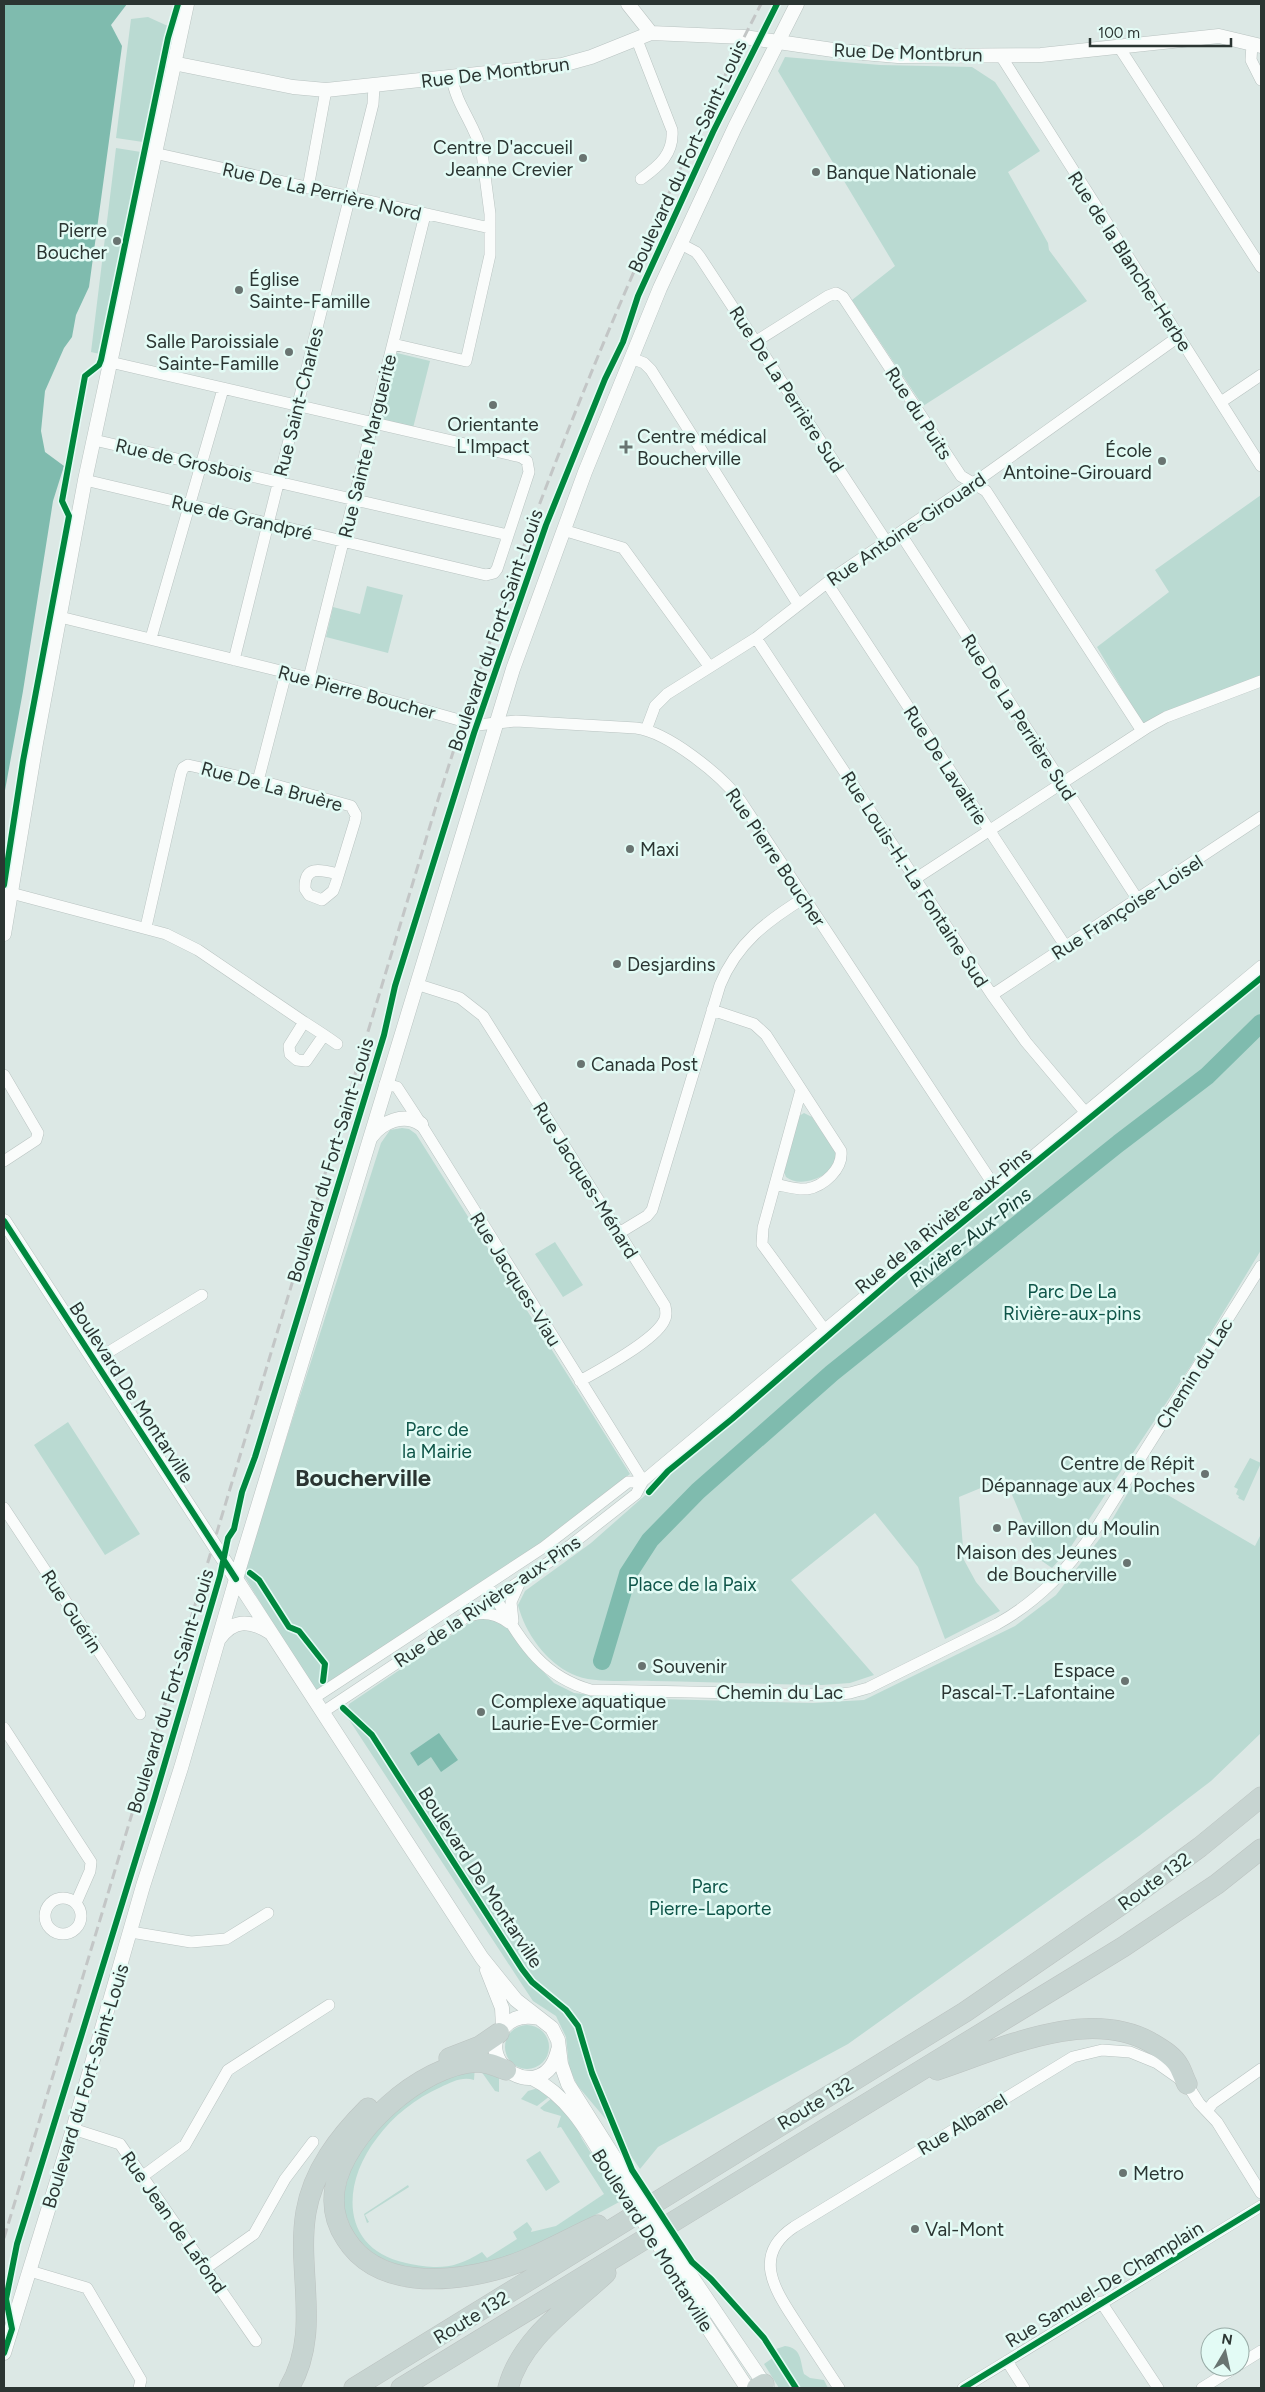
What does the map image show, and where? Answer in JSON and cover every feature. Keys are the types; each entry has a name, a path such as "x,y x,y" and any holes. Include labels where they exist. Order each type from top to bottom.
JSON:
{"highway":[{"name":"Route 132","path":"354,2388 666,2194 965,2012 1125,1902 1214,1836 1261,1797"},
{"name":"Route 132","path":"401,2388 1123,1947 1217,1884 1261,1849"},
{"path":"907,2080 1038,2036 1068,2030 1094,2028 1125,2032 1159,2048 1179,2065 1187,2084"},
{"path":"289,2388 301,2363 307,2331 306,2214 312,2188 324,2164 353,2123 398,2083 427,2067 480,2046 501,2030"},
{"path":"506,2070 479,2062 447,2070 422,2081 399,2096 366,2129 342,2168 334,2194 335,2212 340,2229 349,2244 361,2257 389,2272 412,2277 447,2278 475,2275 506,2267 666,2194"},
{"path":"508,2388 518,2364 535,2339 636,2245"}],"street":[{"path":"4,934 85,480 187,4"},
{"path":"628,4 651,33"},
{"name":"Boulevard du Fort-Saint-Louis","path":"4,2353 73,2129 143,1886 181,1768 385,1084 496,723 563,530 631,358 681,244 776,42 797,4"},
{"name":"Rue De Montbrun","path":"173,63 293,87 326,90 562,65 637,40 651,33 733,36 870,54 1000,56 1064,53 1219,36 1257,45"},
{"path":"637,40 672,130 673,138 663,161 641,179"},
{"path":"1257,45 1251,60 1261,80"},
{"path":"1119,47 1261,268"},
{"name":"Rue de la Blanche-Herbe","path":"1000,56 1261,466"},
{"path":"393,344 463,361 468,359 489,260 490,228 480,143 457,96 452,78"},
{"name":"Rue Saint-Charles","path":"234,660 350,197 374,98 374,86"},
{"path":"308,188 326,90"},
{"name":"Rue De La Perrière Nord","path":"154,153 490,228"},
{"name":"Rue Sainte Marguerite","path":"309,678 425,215"},
{"name":"Rue De La Perrière Sud","path":"681,244 696,252 700,257 886,541"},
{"name":"Rue du Puits","path":"755,342 828,296 836,293 840,295 959,473 963,478 986,491 1142,731"},
{"name":"Rue Antoine-Girouard","path":"646,730 652,712 660,699 709,666 756,638 827,583 973,483 1178,337"},
{"path":"631,358 644,363 651,370 798,604"},
{"path":"110,362 521,458 527,461 529,472 508,535"},
{"path":"1221,402 1261,375"},
{"path":"152,638 223,389"},
{"name":"Rue de Grosbois","path":"94,440 508,535"},
{"name":"Rue de Grandpré","path":"85,480 486,576 494,573 497,569 508,535"},
{"path":"563,530 623,548 709,666"},
{"name":"Rue De La Perrière Sud","path":"900,533 1138,900"},
{"name":"Rue De Lavaltrie","path":"827,583 1066,947"},
{"name":"Rue Pierre Boucher","path":"60,617 309,678 477,725 516,721 646,730 694,758 722,779 741,802 995,1187"},
{"name":"Rue Louis-H.-La Fontaine Sud","path":"756,638 1008,1019 1085,1112"},
{"path":"258,781 286,673"},
{"path":"915,879 1166,717 1261,681"},
{"name":"Rue De La Bruère","path":"146,927 181,773 183,768 188,765 346,803 354,810 355,821 338,874"},
{"name":"Rue Françoise-Loisel","path":"992,995 1261,818"},
{"path":"11,893 146,927 166,934 198,950 337,1044"},
{"path":"619,1232 647,1216 652,1210 724,974 746,941 766,923 804,898"},
{"name":"Rue de la Rivière-aux-Pins","path":"323,1712 519,1582 578,1540 636,1494 643,1481 824,1328 1261,966"},
{"name":"Rue Jacques-Ménard","path":"416,984 460,998 483,1016 665,1306 664,1322 659,1328 630,1352 580,1381"},
{"path":"712,1010 747,1021 760,1029 837,1143 842,1159 836,1172 814,1187 796,1189 776,1184"},
{"path":"304,1022 288,1050 297,1060 306,1061 324,1035"},
{"path":"4,1075 38,1133 36,1140 4,1161"},
{"name":"Rue Jacques-Viau","path":"385,1084 397,1087 643,1481"},
{"path":"801,1090 763,1228 762,1244 824,1328"},
{"path":"368,1141 378,1128 387,1122 410,1119 420,1124"},
{"name":"Boulevard De Montarville","path":"4,1221 482,1958 516,2000 542,2019 554,2031 568,2084 624,2182"},
{"name":"Chemin du Lac","path":"488,1586 535,1657 547,1670 572,1684 591,1690 831,1694 860,1690 997,1624 1024,1607 1054,1583 1078,1555 1097,1527 1261,1266"},
{"path":"94,1361 202,1295"},
{"name":"Rue de la Rivière-aux-Pins","path":"314,1698 488,1586 544,1547 628,1482 643,1481"},
{"name":"Rue Guérin","path":"4,1508 140,1714"},
{"name":"Chemin du Lac","path":"515,1628 510,1609 513,1594 519,1582"},
{"name":"Chemin du Lac","path":"464,1618 488,1613 496,1615 515,1628"},
{"path":"217,1643 228,1628 241,1622 257,1625 272,1633"},
{"path":"4,1728 91,1862 90,1871 76,1903"},
{"path":"131,1932 191,1942 226,1938 268,1913"},
{"name":"Boulevard De Montarville","path":"482,1958 500,2003 501,2030 496,2044 497,2055 506,2070 521,2077 532,2078 550,2088 572,2109 624,2182 759,2387"},
{"path":"143,2176 184,2146 228,2070 329,2004"},
{"path":"501,2030 519,2018 532,2017 542,2019"},
{"path":"532,2078 548,2069 558,2050"},
{"name":"Rue Albanel","path":"839,2388 774,2286 770,2265 774,2250 779,2241 794,2227 1066,2061 1094,2051 1125,2051 1157,2063 1187,2084 1217,2122 1261,2193"},
{"path":"1207,2111 1213,2103 1261,2069"},
{"name":"Rue Jean de Lafond","path":"73,2129 120,2144 256,2341"},
{"path":"206,2268 254,2234 284,2179 313,2142"},
{"name":"Rue Samuel-De Champlain","path":"963,2388 1261,2206"},
{"path":"30,2271 87,2288 141,2380 139,2388"},
{"path":"1101,2302 1158,2388"},
{"path":"1250,2358 1261,2351"},
{"path":"1007,2361 1024,2388"},
{"path":"1202,2388 1220,2377"}],"green space":[{"path":"148,17 170,27 143,142 116,138 131,19"},
{"path":"785,57 880,65 972,67 995,82 1040,151 1008,172 1048,243 1049,250 1087,301 923,406 852,300 895,266 778,71"},
{"path":"116,148 141,152 100,354 91,352"},
{"path":"397,353 430,361 413,428 381,420"},
{"path":"1261,495 1261,675 1176,709 1144,726 1097,647 1169,592 1155,570"},
{"path":"367,586 403,595 388,653 326,637 333,607 360,614"},
{"path":"1261,974 1261,1250 1190,1367 1070,1548 1052,1568 1039,1559 1005,1478 959,1497 964,1560 976,1582 1000,1611 945,1639 918,1567 875,1513 791,1580 874,1675 850,1683 822,1685 600,1680 572,1674 545,1654 531,1636 521,1616 518,1605 525,1591 591,1543 828,1334 998,1190"},
{"path":"804,1113 812,1117 836,1153 836,1161 819,1178 801,1182 793,1181 786,1177 784,1172 799,1116"},
{"name":"Parc de la Mairie","path":"409,1129 416,1134 630,1474 527,1553 315,1693 243,1574 381,1143 390,1130"},
{"path":"555,1242 583,1285 563,1297 535,1254"},
{"path":"68,1422 140,1534 105,1555 34,1445"},
{"path":"1250,1458 1261,1463 1244,1501 1238,1498 1239,1496 1236,1494 1238,1489 1234,1487"},
{"name":"Parc Pierre-Laporte","path":"1137,1477 1255,1546 1261,1534 1261,1733 1211,1781 1139,1836 848,2044 658,2147 640,2169 609,2123 577,2085 569,2067 566,2037 556,2016 533,2001 521,1983 346,1715 349,1704 496,1605 538,1666 554,1683 574,1693 620,1698 813,1703 864,1700 1015,1626 1056,1595 1105,1532"},
{"path":"527,2025 539,2029 545,2035 549,2047 545,2059 539,2065 527,2069 515,2065 509,2059 505,2047 509,2035 515,2029"},
{"path":"475,2066 474,2080 461,2079 449,2083 432,2091 406,2108 383,2130 365,2156 357,2175 353,2194 353,2212 358,2229 369,2244 384,2255 406,2263 428,2267 454,2265 482,2252 487,2258 517,2239 513,2232 527,2222 532,2229 531,2232 556,2226 604,2194 561,2127 557,2128 561,2116 540,2108 552,2098 575,2124 582,2139 621,2201 573,2227 509,2257 445,2271 403,2267 376,2256 354,2236 344,2210 344,2193 351,2167 380,2123 429,2085"},
{"path":"481,2071 499,2077 499,2092 495,2091"},
{"path":"535,2089 543,2090 550,2096 537,2106 521,2099 528,2091"},
{"path":"540,2151 560,2182 546,2191 526,2160"},
{"path":"408,2185 409,2187 365,2215 369,2222 367,2223 364,2214"},
{"path":"785,2346 795,2349 801,2360 804,2374 810,2378 824,2380 828,2388 779,2388 764,2364 774,2357 776,2349"}],"shaded area":[{"path":"4,4 127,4 111,25 122,46 89,287 76,315 72,337 64,348 45,391 41,431 45,452 64,466 53,501 23,691 4,796"},
{"path":"439,1733 458,1760 441,1772 431,1757 418,1766 410,1753"}],"waterway":[{"name":"Rivière-Aux-Pins","path":"602,1661 628,1574 650,1540 698,1491 832,1373 1119,1143 1207,1076 1261,1023"}],"railway":[{"path":"4,2238 466,712 539,505 621,302 665,201 761,4"}],"cycle path":[{"path":"4,885 23,761 69,516 62,501 85,376 99,365 101,360 168,38 178,4"},
{"path":"4,2353 12,2329 6,2299 17,2244 154,1800 220,1576 228,1538 234,1529 242,1492 255,1457 384,1035 395,986 474,733 546,525 605,379 623,342 638,296 713,132 777,4"},
{"path":"649,1492 668,1471 732,1419 898,1275 1261,978"},
{"path":"4,1221 236,1579"},
{"path":"250,1573 259,1580 289,1627 299,1631 325,1664 323,1681"},
{"path":"343,1708 372,1735 522,1969 532,1982 566,2010 578,2026 592,2073 632,2170 692,2262 711,2279 764,2338 796,2388"},
{"path":"963,2388 1261,2206"}],"place":[{"name":"Centre D'accueil Jeanne Crevier","path":"583,158"},
{"name":"Banque Nationale","path":"816,172"},
{"name":"Pierre Boucher","path":"117,241"},
{"name":"Église Sainte-Famille","path":"239,290"},
{"name":"Salle Paroissiale Sainte-Famille","path":"289,352"},
{"name":"Orientante L'Impact","path":"493,405"},
{"name":"Centre médical Boucherville","path":"626,447"},
{"name":"École Antoine-Girouard","path":"1162,461"},
{"name":"Maxi","path":"630,849"},
{"name":"Desjardins","path":"617,964"},
{"name":"Canada Post","path":"581,1064"},
{"name":"Centre de Répit Dépannage aux 4 Poches","path":"1205,1474"},
{"name":"Pavillon du Moulin","path":"997,1528"},
{"name":"Maison des Jeunes de Boucherville","path":"1127,1563"},
{"name":"Souvenir","path":"642,1666"},
{"name":"Espace Pascal-T.-Lafontaine","path":"1125,1681"},
{"name":"Complexe aquatique Laurie-Eve-Cormier","path":"481,1712"},
{"name":"Metro","path":"1123,2173"},
{"name":"Val-Mont","path":"915,2229"}],"district":[{"name":"Boucherville","path":"363,1478"}],"park label":[{"name":"Parc De La Rivière-aux-pins","path":"1072,1302"},
{"name":"Place de la Paix","path":"692,1584"}]}
